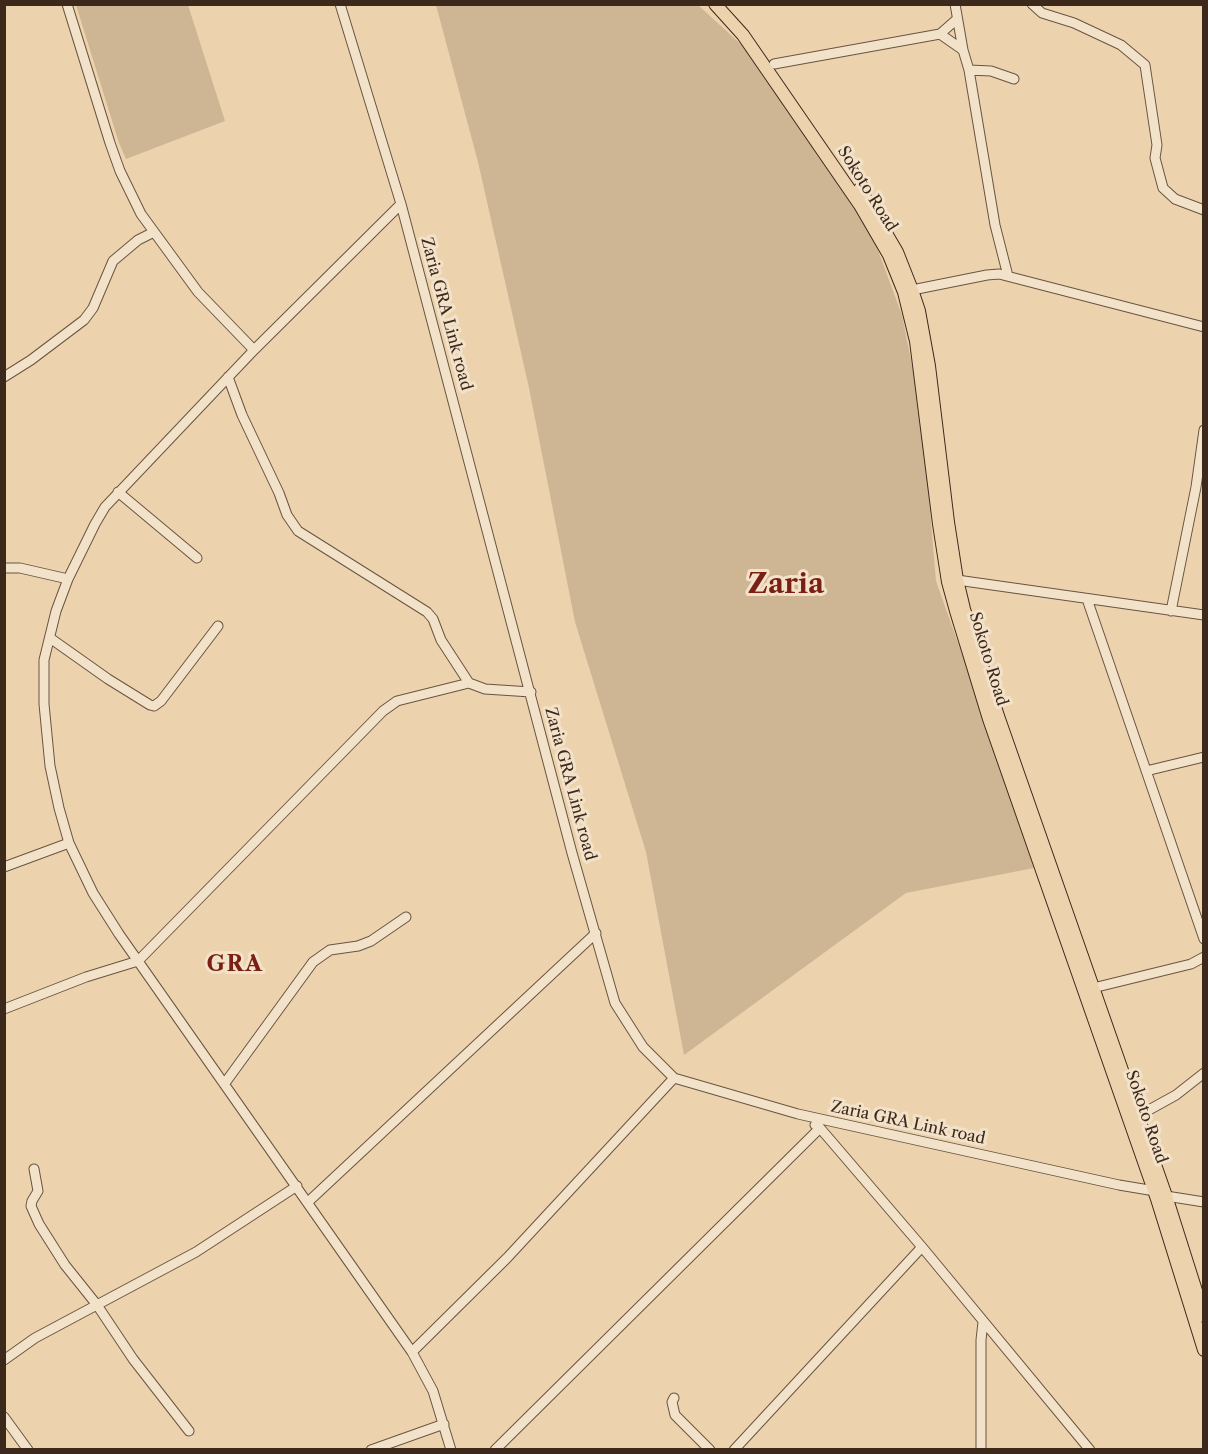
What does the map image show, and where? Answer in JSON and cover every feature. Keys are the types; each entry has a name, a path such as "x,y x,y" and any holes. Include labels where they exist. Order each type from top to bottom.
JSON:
{"main road":[{"name":"Sokoto Road","path":"715,4 743,35 861,205 889,255 904,292 916,341 941,535 948,582 956,611 989,719 1203,1316"},
{"name":"Sokoto Road","path":"726,4 751,31 868,202 897,252 912,290 925,339 957,580 998,716 1138,1116 1203,1350"}],"street":[{"path":"67,4 120,171 141,214 198,292 254,350"},
{"name":"Zaria GRA Link road","path":"340,4 401,204 572,853 615,1003 643,1047 674,1078 798,1114 1203,1202"},
{"path":"955,4 969,70 995,225 1008,276"},
{"path":"1032,4 1042,13 1074,23 1121,45 1145,65 1157,146 1155,158 1163,188 1175,199 1203,210"},
{"path":"774,64 940,34 957,19"},
{"path":"940,34 963,50"},
{"path":"969,70 991,71 1014,79"},
{"path":"401,204 228,377 118,492 94,524 68,579 56,611 44,660 44,704 50,766 69,843 93,893 138,961 412,1352 433,1391 451,1449"},
{"path":"4,376 31,360 84,321 93,308 113,261 138,240 154,232"},
{"path":"912,290 987,275 1008,276 1085,298 1203,326"},
{"path":"228,377 242,415 275,483 287,514 298,531 428,612 441,640 469,683"},
{"path":"1172,611 1196,487 1203,430"},
{"path":"118,492 197,558"},
{"path":"4,568 20,568 68,579"},
{"path":"957,580 1203,615"},
{"path":"1087,599 1203,939"},
{"path":"50,638 108,679 154,706 161,701 218,626"},
{"path":"4,1010 86,977 138,961 383,711 397,700 469,683 485,689 531,692"},
{"path":"1146,771 1203,757"},
{"path":"4,867 69,843"},
{"path":"225,1083 313,962 330,950 358,946 371,941 406,917"},
{"path":"308,1202 596,933"},
{"path":"1093,988 1191,964 1203,957"},
{"path":"1138,1116 1176,1095 1203,1073"},
{"path":"412,1352 507,1258 674,1078"},
{"path":"798,1114 820,1128 1090,1449"},
{"path":"495,1449 820,1128"},
{"path":"34,1169 38,1191 32,1201 34,1213 65,1265 189,1431"},
{"path":"4,1360 35,1338 196,1252 297,1186"},
{"path":"734,1449 922,1247"},
{"path":"981,1449 983,1322"},
{"path":"674,1398 672,1402 675,1415 710,1449"},
{"path":"4,1417 28,1449"},
{"path":"371,1449 444,1425"}],"shaded area":[{"path":"76,5 188,5 225,121 126,159"},
{"path":"436,5 698,5 744,47 872,234 902,315 922,416 936,581 991,736 1034,868 906,893 684,1055 646,852 575,622 529,388 478,162"}],"district":[{"name":"Zaria","path":"786,585"},
{"name":"GRA","path":"235,965"}]}
